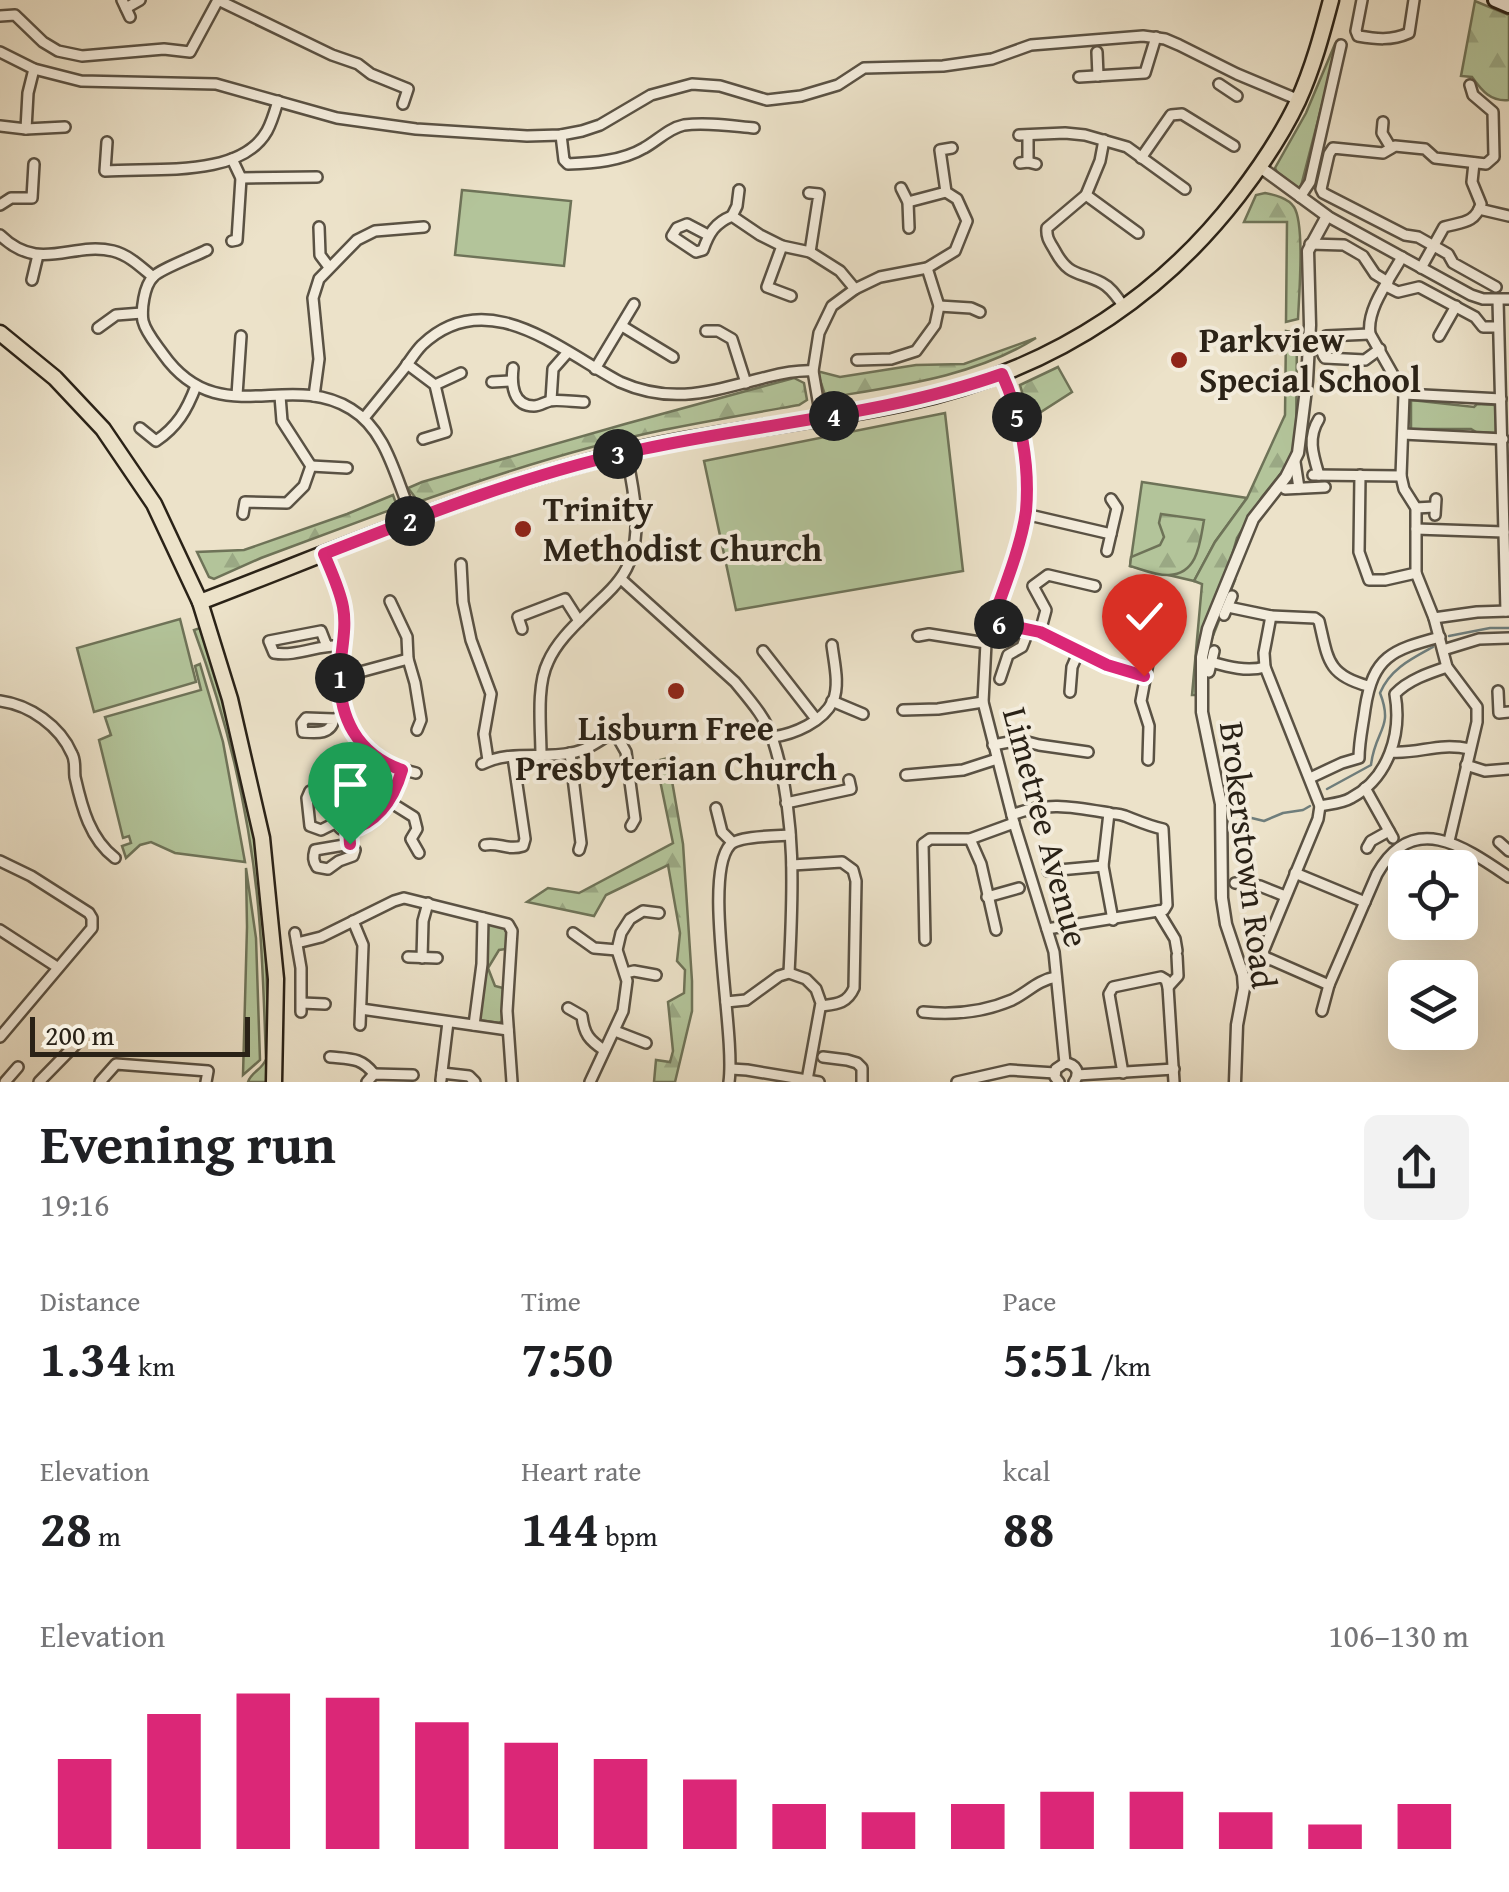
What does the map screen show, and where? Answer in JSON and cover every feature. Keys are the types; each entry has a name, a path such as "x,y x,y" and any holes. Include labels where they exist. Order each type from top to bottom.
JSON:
{"main road":[{"path":"200,602 540,475 626,452 905,403 1002,374 1068,343 1152,287 1200,242 1260,167 1298,100 1321,42 1331,0"},
{"path":"1495,0 1509,6"},
{"path":"0,333 56,378 103,429 154,504 200,602 230,699 262,838 276,979 274,1082"}],"street":[{"path":"126,8 140,0"},
{"path":"0,16 15,15 43,42 58,51 82,56 164,49 190,52 218,0 408,89 403,104"},
{"path":"1409,33 1414,0"},
{"path":"1364,4 1358,36 1384,40 1409,33"},
{"path":"1409,33 1420,39"},
{"path":"0,52 34,70 81,80 216,84 337,118 527,136 561,136 600,125 650,95 692,84 720,86 766,100 803,96 838,85 864,68 943,66 992,59 1032,45 1143,36 1179,45 1298,100"},
{"path":"1080,77 1146,73 1156,37"},
{"path":"1300,197 1310,182 1341,45"},
{"path":"1097,52 1098,76"},
{"path":"26,128 34,70"},
{"path":"1228,90 1237,74"},
{"path":"1462,102 1471,90 1493,112 1494,157 1486,164 1435,158 1424,149 1395,146 1383,153 1333,148 1321,189 1323,194 1404,235 1418,237 1448,254 1453,263 1496,287"},
{"path":"107,142 105,172 207,167 250,148 266,134 278,101"},
{"path":"1140,158 1171,115 1182,114 1234,146"},
{"path":"1383,122 1382,133 1392,148"},
{"path":"0,126 66,127"},
{"path":"561,136 568,164 600,162 642,149 680,126 754,127"},
{"path":"1028,163 1023,135 1065,133 1127,147 1184,190"},
{"path":"1104,140 1086,195 1047,228 1046,235 1067,270 1101,282 1124,308"},
{"path":"946,192 940,150 952,148"},
{"path":"232,158 241,178 237,240 232,241"},
{"path":"1421,268 1444,227 1466,223 1480,209 1479,194 1472,182 1474,163"},
{"path":"0,205 11,198 32,198 34,164"},
{"path":"1260,167 1327,216 1471,296 1503,300 1498,327 1505,417 1502,439 1508,611 1434,618"},
{"path":"241,178 317,177"},
{"path":"901,188 908,202 910,228"},
{"path":"708,235 732,216 739,190"},
{"path":"809,192 819,194 810,252"},
{"path":"821,418 814,371 819,333 832,306 880,277 927,268 955,251 967,221 957,199 946,192 908,202"},
{"path":"1086,195 1138,233"},
{"path":"1480,209 1509,216"},
{"path":"732,216 782,246 810,252 840,271 855,290"},
{"path":"1327,216 1310,244 1344,246 1363,256 1375,274 1398,292 1419,286 1475,317 1483,327 1498,327"},
{"path":"319,227 320,255 329,266"},
{"path":"314,396 319,359 313,298 319,279 357,240 375,231 424,227"},
{"path":"0,235 10,245 38,255 113,251 132,259 153,277"},
{"name":"Brokerstown Road","path":"1235,1082 1243,975 1222,898 1220,804 1202,712 1202,656 1208,628 1253,519 1295,462 1307,381 1310,244"},
{"path":"782,246 767,287 791,296"},
{"path":"207,250 153,277 146,290 144,326 166,358 184,379 205,390 237,395 314,396 336,401 364,418 388,458 414,520"},
{"path":"32,280 38,255"},
{"path":"1402,257 1369,323 1370,334 1404,394 1401,476 1416,508 1416,573 1434,618 1447,667 1476,707 1477,722 1448,840"},
{"path":"857,360 891,359 916,351 935,325 939,306 927,268"},
{"path":"595,369 634,304"},
{"path":"939,306 980,312"},
{"path":"1439,336 1456,306"},
{"path":"98,328 116,315 142,313"},
{"path":"364,418 419,348 434,335 461,323 481,320 530,329 636,390 669,396 711,393 798,370 814,371"},
{"path":"622,326 673,357"},
{"path":"706,331 718,331 732,339 746,382"},
{"path":"1370,334 1326,336 1322,354 1325,358 1365,360 1380,349"},
{"path":"237,395 241,336"},
{"path":"551,400 553,369 568,352"},
{"path":"408,364 435,385 446,432 423,440"},
{"path":"513,368 515,396 522,404 544,405 551,400 584,402"},
{"path":"435,385 461,373"},
{"name":"Limetree Avenue","path":"1002,374 1023,442 1026,514 986,643 983,702 1013,819 1054,952 1064,1063"},
{"path":"492,382 512,380"},
{"path":"140,428 156,441 174,429 196,386"},
{"path":"1404,394 1501,398"},
{"path":"280,396 282,421 311,466"},
{"path":"1319,419 1312,430 1316,475 1401,476"},
{"path":"1403,434 1502,439"},
{"path":"541,754 542,682 547,663 562,640 621,579 632,554 636,530 626,452"},
{"path":"1295,462 1299,488"},
{"path":"311,466 347,468"},
{"path":"243,514 245,502 287,503 304,486 311,466"},
{"path":"1360,475 1360,552 1369,580 1416,573"},
{"path":"1284,488 1325,487"},
{"path":"1106,551 1117,508 1111,499"},
{"path":"1416,508 1435,507"},
{"path":"1026,514 1111,534"},
{"path":"1416,529 1504,532"},
{"path":"324,554 343,606 339,717 374,756 416,774"},
{"path":"458,570 470,640 491,694 484,734 485,762 570,754 618,729 626,752 636,822"},
{"path":"1040,632 1046,610 1032,586 1048,575 1094,586"},
{"path":"621,579 735,682 773,737 790,835 790,973"},
{"path":"1232,596 1226,611 1316,618 1331,664 1349,681 1368,686"},
{"path":"1148,760 1150,726 1141,701 1154,631 1155,598"},
{"path":"522,629 518,616 565,599 579,621"},
{"path":"390,600 407,637 421,720 416,731"},
{"path":"1271,616 1265,668 1320,806 1264,947 1265,958 1329,985"},
{"path":"992,622 1040,632 1107,665 1144,676"},
{"path":"1000,680 1008,655 1022,647 1029,629"},
{"path":"326,644 320,631 270,641 274,653 282,654 294,650 309,652 326,644 342,646"},
{"path":"918,636 929,634 986,643"},
{"path":"1310,778 1359,758 1368,686 1379,665 1405,647 1440,637"},
{"path":"1443,650 1479,639 1509,638"},
{"path":"773,737 800,729 832,702 836,681 832,645"},
{"path":"1070,692 1072,667 1079,650"},
{"path":"763,651 816,719"},
{"path":"1214,651 1210,667 1265,668"},
{"path":"340,673 360,672 408,659"},
{"path":"1320,806 1350,800 1384,769 1398,715 1398,689 1447,667"},
{"path":"1498,690 1499,713 1509,712"},
{"path":"0,701 26,708 60,734 72,753 90,829 102,848 115,858"},
{"path":"832,702 863,714"},
{"path":"903,710 983,702"},
{"path":"1476,707 1498,703"},
{"path":"993,746 1020,740 1088,752"},
{"path":"1391,752 1449,745 1470,749"},
{"path":"570,754 583,846"},
{"path":"493,831 488,844 523,846 514,757"},
{"path":"906,775 962,770 996,759"},
{"path":"1466,765 1484,770 1509,769"},
{"path":"334,823 320,830 310,826 303,796 316,789 325,790 330,796 334,823 349,830 365,824 390,802 402,770"},
{"path":"786,803 852,789 849,780"},
{"path":"1365,788 1391,834 1372,841 1367,848"},
{"path":"390,802 414,817 417,829 411,839 419,852"},
{"path":"716,805 722,832 732,842"},
{"path":"926,940 923,844 930,840 970,839 1028,808 1048,805 1122,814 1164,829 1164,910 1047,929"},
{"path":"1109,813 1103,866 1113,920"},
{"path":"349,830 350,844"},
{"path":"730,1082 717,888 722,861 732,842 740,838 790,835"},
{"path":"970,839 981,864 996,930"},
{"path":"1322,1011 1329,985 1383,863 1398,848 1420,839 1448,840 1474,852 1509,877"},
{"path":"0,861 31,876 92,918 92,928 0,1037"},
{"path":"792,865 842,862 853,870 856,882 854,988 842,1002 821,1006"},
{"path":"1048,871 1103,866"},
{"path":"1296,873 1365,902"},
{"path":"1235,883 1260,886 1286,896"},
{"path":"987,896 1019,888"},
{"path":"325,1004 302,1008 296,938 320,937 404,898 511,926 508,1030 512,1082"},
{"path":"422,958 423,921 428,904"},
{"path":"590,1082 622,1011 627,981 617,950 621,933 630,920 644,911 659,913"},
{"path":"1158,911 1175,938 1177,953 1178,976 1168,987"},
{"path":"474,1025 483,918"},
{"path":"353,921 363,945 360,1025"},
{"path":"0,930 57,967"},
{"path":"573,933 594,948 617,950"},
{"path":"408,957 437,958"},
{"path":"625,973 656,976"},
{"path":"726,1002 746,1000 778,976 790,973 806,978 816,989 821,1006 808,1080"},
{"path":"1123,1073 1109,994 1113,987 1162,977 1168,987 1174,1082"},
{"path":"923,1012 953,1015 983,1008 1011,1000 1043,980 1056,978"},
{"path":"568,1008 582,1016 584,1031 604,1050"},
{"path":"361,1010 508,1030"},
{"path":"448,1022 442,1077 469,1076 475,1082"},
{"path":"615,1031 646,1043"},
{"path":"39,1082 80,1040"},
{"path":"330,1057 366,1063 371,1078 413,1075"},
{"path":"828,1070 826,1058 857,1062 862,1068 862,1082"},
{"path":"962,1081 1010,1070 1033,1077 1057,1078 1058,1066 1064,1063 1074,1066 1076,1078 1174,1069"},
{"path":"100,1082 116,1064 207,1076"},
{"path":"5,1082 18,1068"},
{"path":"731,1070 819,1082"}],"green space":[{"path":"1475,1 1509,15 1509,100 1492,97 1472,77 1461,76"},
{"path":"1339,39 1298,188 1275,168 1306,113"},
{"path":"462,190 571,201 564,266 455,255"},
{"path":"1265,193 1294,207 1299,228 1298,319 1286,322 1287,222 1244,222 1256,195"},
{"path":"1286,331 1297,333 1296,442 1286,467 1237,538 1226,576 1235,580 1205,656 1206,695 1192,695 1202,584 1194,581 1215,542 1247,498 1285,415"},
{"path":"1036,338 961,371 826,398 817,371 840,377 916,365 964,364"},
{"path":"1058,367 1072,392 1030,419 1020,385"},
{"path":"794,378 804,383 807,400 799,405 602,444 421,501 408,488 625,424"},
{"path":"1411,400 1474,407 1496,405 1496,433 1411,429"},
{"path":"945,413 963,571 736,610 704,461"},
{"path":"1142,482 1247,498 1215,542 1194,581 1130,566"},
{"path":"393,495 397,506 393,509 214,579 209,577 197,552 244,550"},
{"path":"1161,514 1204,520 1196,555 1179,573 1159,574 1130,566 1131,557 1160,545 1164,537 1159,523"},
{"path":"180,619 196,682 94,712 77,648"},
{"path":"200,628 235,737 248,794 266,958 267,1082 248,1082 266,1059 258,905 242,800 226,731 194,630"},
{"path":"200,664 223,742 245,862 175,853 151,842 140,845 126,858 122,846 131,843 129,836 123,838 99,740 111,735 105,717 201,690 195,666"},
{"path":"668,758 683,844 692,1011 675,1082 654,1082 656,1060 670,1062 673,1051 668,1002 684,993 685,970 677,961 680,933 668,865 606,895 594,916 527,902 548,888 579,893 673,843 656,761"},
{"path":"246,868 256,938 260,1060 243,1075 247,927"},
{"path":"488,922 508,931 506,949 499,950 488,968 495,986 503,988 499,1023 479,1020"}],"waterway":[{"path":"1449,636 1509,628"},
{"path":"1327,789 1371,765 1384,722 1380,693 1384,685 1402,666 1433,647"},
{"path":"1227,812 1264,821 1310,806"}],"place":[{"name":"Parkview Special School","path":"1179,360"},
{"name":"Trinity Methodist Church","path":"523,529"},
{"name":"Lisburn Free Presbyterian Church","path":"676,691"}],"route":[{"path":"350,844 349,830 365,824 390,802 402,770 374,756 344,716 340,694 343,606 324,554 540,475 648,448 905,403 1002,374 1023,442 1026,514 992,622 1040,632 1107,665 1144,676"}]}
